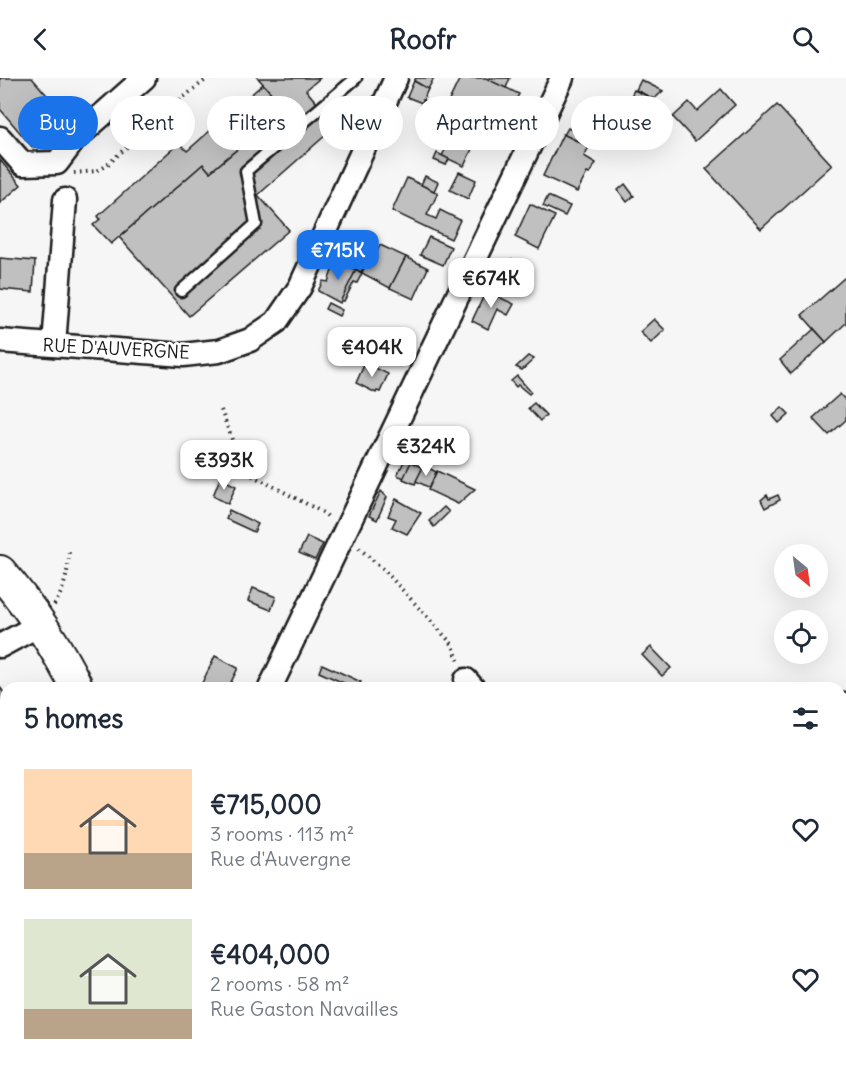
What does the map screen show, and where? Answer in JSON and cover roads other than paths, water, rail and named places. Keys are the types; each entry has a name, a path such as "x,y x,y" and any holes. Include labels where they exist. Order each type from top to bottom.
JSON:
{"street":[{"path":"0,138 23,164 63,168 75,139 144,78"},
{"name":"RUE D'AUVERGNE","path":"0,341 183,355 219,351 250,340 276,322 300,287 396,78"},
{"path":"273,682 562,78"},
{"path":"54,345 65,200"},
{"path":"0,572 17,592 65,664 74,682"},
{"path":"0,646 39,625"}],"lane":[{"path":"181,291 256,224 246,171 356,78"}]}
